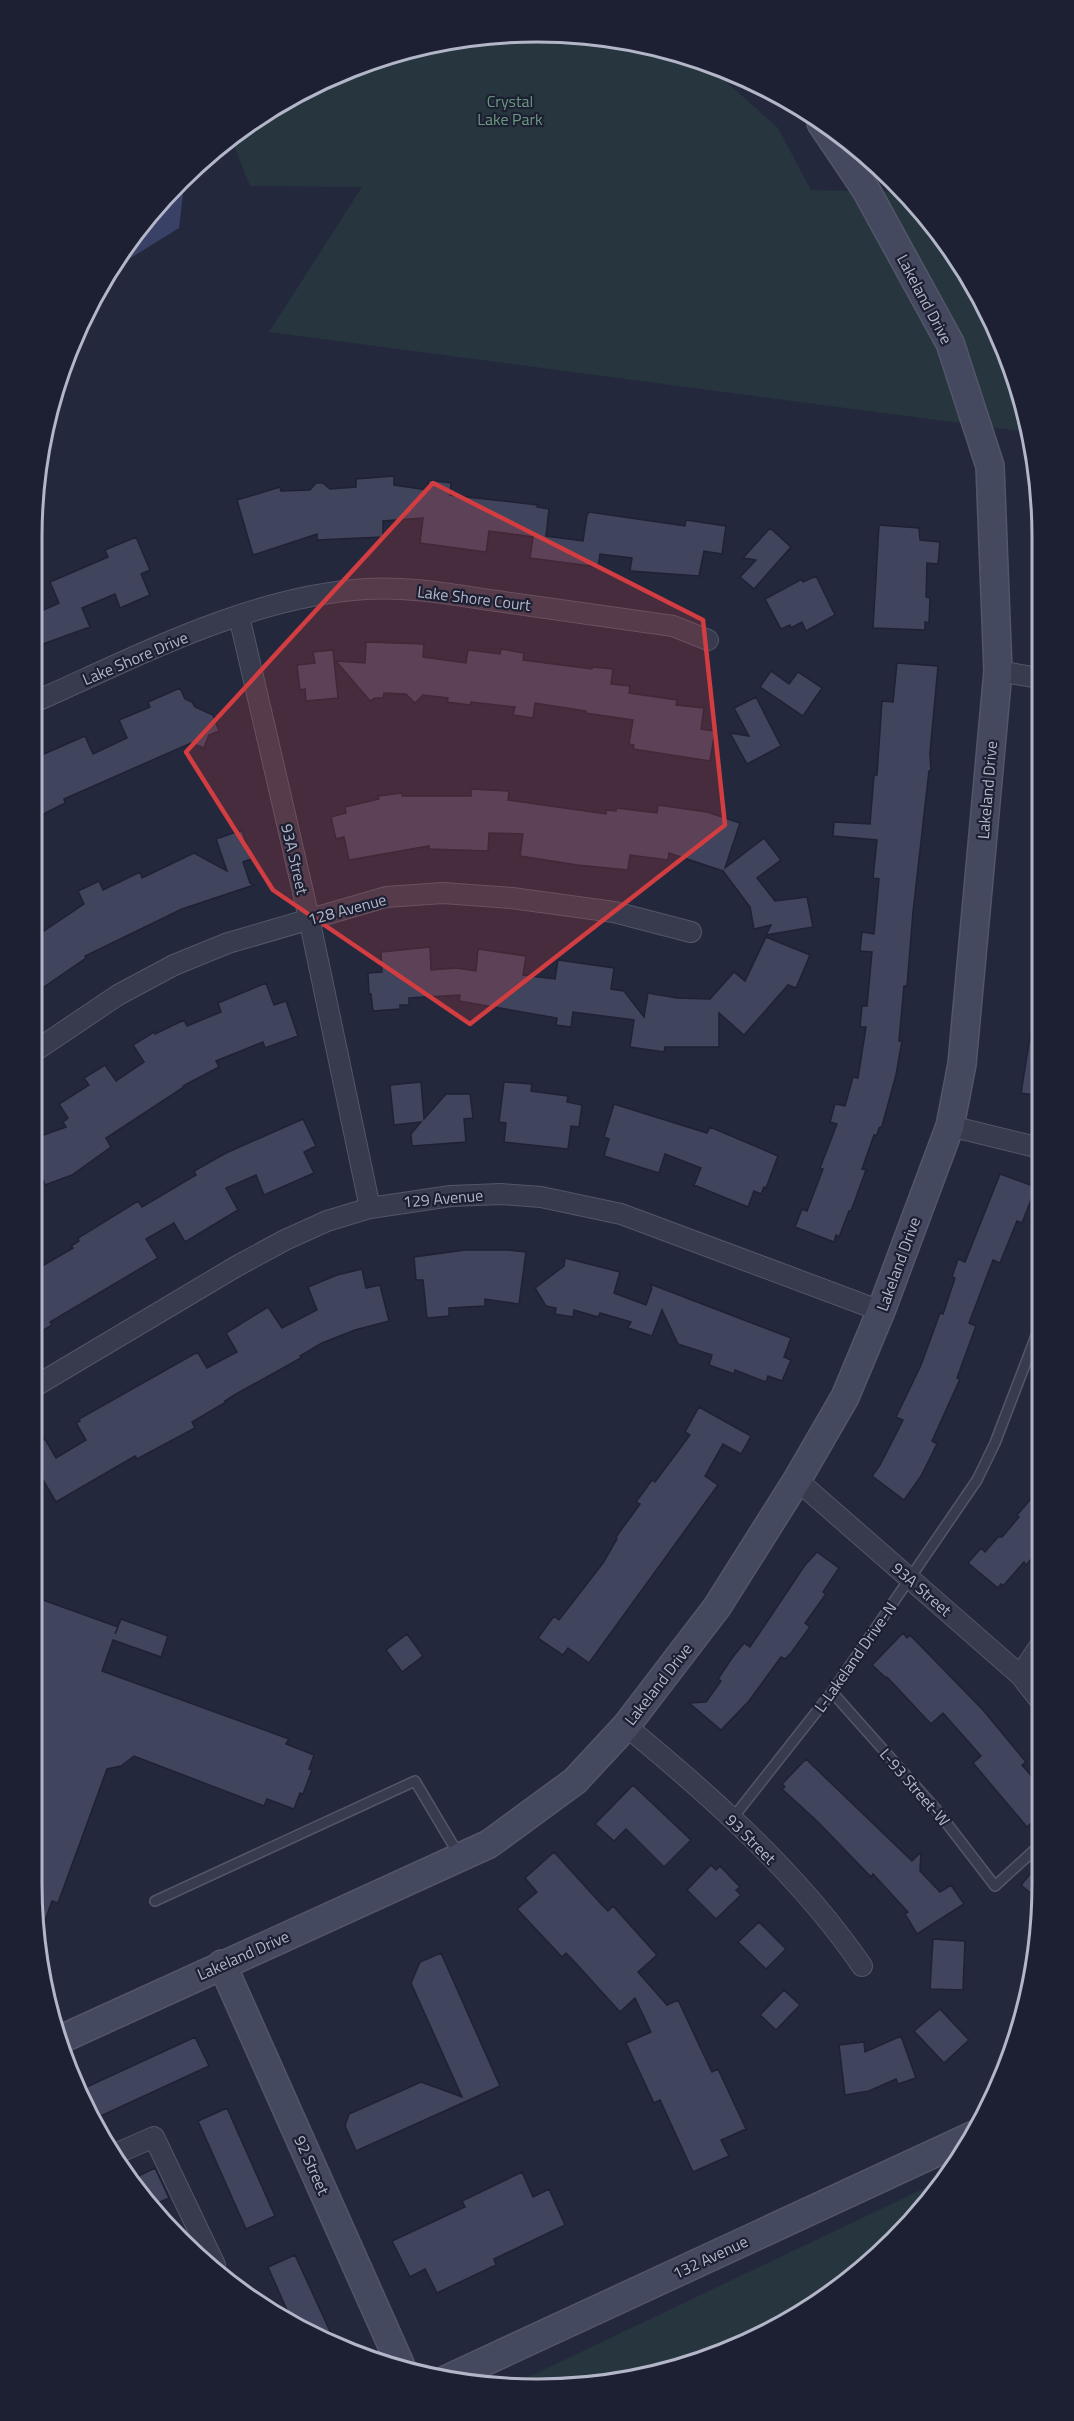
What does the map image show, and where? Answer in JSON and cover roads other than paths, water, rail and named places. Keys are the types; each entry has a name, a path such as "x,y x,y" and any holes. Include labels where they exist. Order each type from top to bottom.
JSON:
{"street":[{"name":"Lakeland Drive","path":"66,2037 489,1844 575,1781 626,1726 717,1607 797,1480 845,1397 881,1311 950,1126 962,1064 998,671 990,466 950,344 866,190 834,141"},
{"name":"Lake Shore Court","path":"239,616 305,598 366,589 425,590 673,626 708,640"},
{"name":"Lake Shore Drive","path":"42,699 191,634 239,616"},
{"name":"93A Street","path":"239,616 309,918 370,1208"},
{"path":"998,671 1032,677"},
{"name":"128 Avenue","path":"42,1046 118,995 174,965 228,943 386,897 443,893 512,898 614,912 691,932"},
{"path":"950,1126 1032,1146"},
{"name":"129 Avenue","path":"42,1382 275,1245 327,1221 370,1208 451,1196 501,1194 541,1197 621,1214 881,1311"},
{"name":"93A Street","path":"797,1480 1020,1675 1032,1690"},
{"path":"1020,1675 1032,1658"},
{"name":"93 Street","path":"626,1726 695,1783 807,1894 842,1936 862,1966"},
{"name":"92 Street","path":"222,1964 398,2359"},
{"path":"120,2152 154,2137 210,2256"},
{"name":"132 Avenue","path":"460,2373 960,2141"}],"lane":[{"name":"L-Lakeland Drive-N","path":"732,1820 832,1692 977,1480 995,1443 1032,1346"},
{"name":"L-93 Street-W","path":"832,1692 935,1808 995,1886 1032,1852"},
{"path":"155,1901 415,1781 460,1857"}],"water":[{"path":"183,191 179,228 126,261"}],"park label":[{"name":"Crystal Lake Park","path":"510,110"}]}
